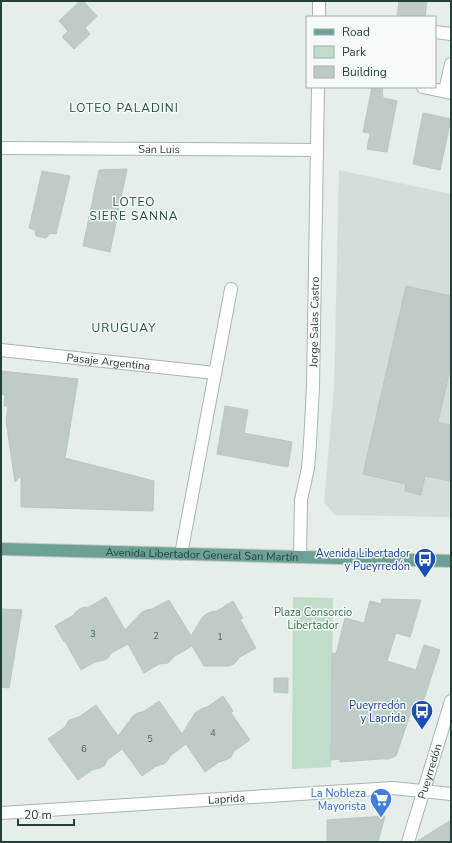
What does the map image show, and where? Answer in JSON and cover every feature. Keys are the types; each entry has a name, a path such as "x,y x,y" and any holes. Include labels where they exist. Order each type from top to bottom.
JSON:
{"main road":[{"name":"Avenida Libertador General San Martín","path":"1,549 451,560"}],"street":[{"path":"319,1 321,16"},
{"path":"436,32 451,34"},
{"path":"428,88 448,92 451,64"},
{"name":"Jorge Salas Castro","path":"300,557 301,500 308,468 313,387 318,88"},
{"name":"San Luis","path":"1,148 317,150"},
{"path":"181,554 231,289"},
{"name":"Pasaje Argentina","path":"1,350 215,373"},
{"name":"Pueyrredón","path":"408,842 451,701"},
{"name":"Laprida","path":"1,813 393,788 451,794"}],"shaded area":[{"path":"339,170 451,194 451,517 335,515 324,502 334,387"}],"green space":[{"name":"Plaza Consorcio Libertador","path":"293,597 333,598 331,767 292,769"}],"building":[{"path":"80,1 83,1 97,16 85,28 90,34 74,49 62,37 68,31 59,21"},
{"path":"399,1 427,1 425,16 397,16"},
{"path":"372,88 382,88 383,98 397,101 387,152 367,149 370,133 363,132"},
{"path":"423,113 451,119 440,170 413,164"},
{"path":"127,169 110,252 83,246 99,170"},
{"path":"42,171 70,176 56,234 50,233 46,238 36,236 35,230 29,228"},
{"path":"406,286 451,296 451,365 438,422 451,425 451,481 425,476 421,495 405,491 406,484 363,474"},
{"path":"1,371 78,379 65,458 154,481 153,511 21,507 21,476 15,482 6,421 8,406 4,406 5,395 1,394"},
{"path":"225,406 248,410 244,433 292,442 288,467 217,454"},
{"path":"106,597 125,630 142,612 152,609 169,600 191,636 206,614 217,611 233,601 243,618 240,619 256,648 240,657 230,666 204,666 192,646 175,656 168,663 159,664 144,673 128,644 111,653 108,658 95,662 81,670 55,626 72,616 81,608 89,607"},
{"path":"382,599 421,600 410,637 396,633 387,661 416,670 424,645 440,650 423,702 415,700 396,756 389,759 340,762 340,759 331,760 332,653 336,654 345,618 364,623 370,601 381,604"},
{"path":"1,609 22,610 9,688 1,687"},
{"path":"274,678 288,678 288,693 274,692"},
{"path":"223,696 233,711 231,713 250,740 234,751 231,757 219,762 205,772 186,744 170,756 164,764 156,766 142,776 122,749 107,760 104,766 92,770 78,780 48,739 65,727 69,720 79,717 96,705 118,736 133,716 137,713 143,712 159,701 182,734 195,713"},
{"path":"385,816 378,842 327,842 327,820"},
{"path":"451,820 451,842 416,842"}],"place":[{"name":"Avenida Libertador y Pueyrredón","path":"425,578"},
{"name":"Pueyrredón y Laprida","path":"422,730"},
{"name":"La Nobleza Mayorista","path":"381,818"}],"district":[{"name":"LOTEO PALADINI","path":"124,108"},
{"name":"LOTEO SIERE SANNA","path":"134,209"},
{"name":"URUGUAY","path":"124,328"}]}
